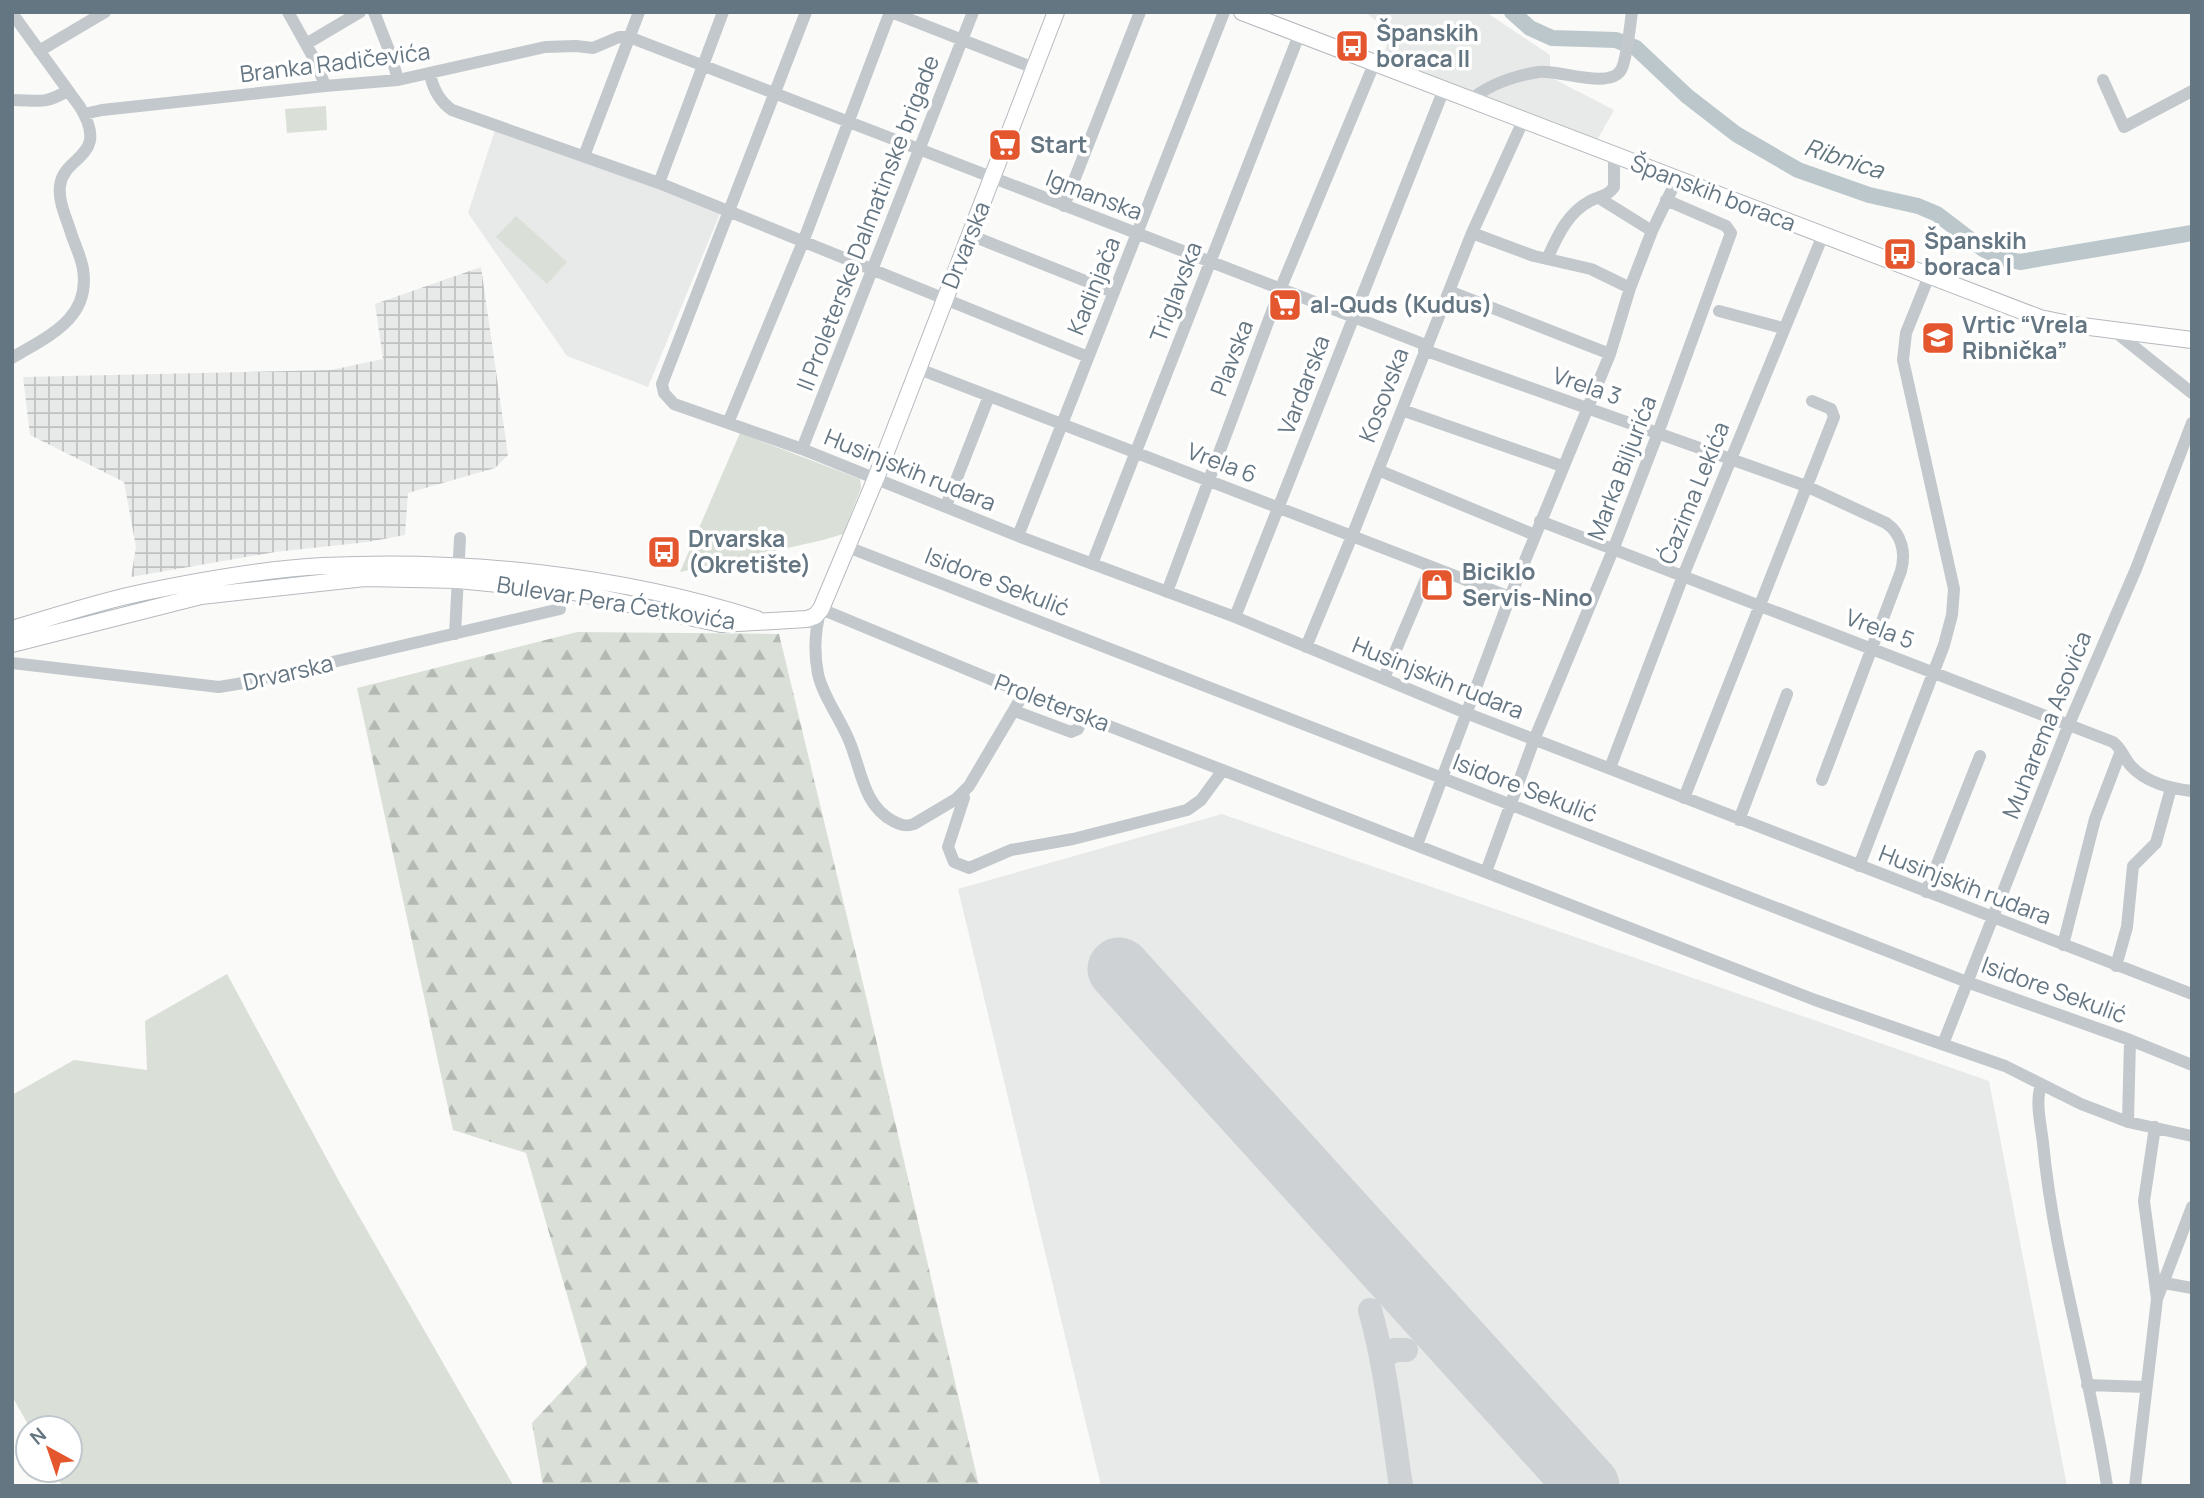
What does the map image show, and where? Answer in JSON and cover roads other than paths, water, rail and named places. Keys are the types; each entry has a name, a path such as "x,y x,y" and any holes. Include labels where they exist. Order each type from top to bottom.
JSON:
{"main road":[{"name":"Drvarska","path":"876,478 1056,12"},
{"name":"Španskih boraca","path":"1242,12 2040,318 2192,340"},
{"path":"821,609 845,546 876,478"},
{"name":"Bulevar Pera Ćetkovića","path":"12,628 144,592 258,573 321,566 582,580 721,607 765,621 807,618 815,616 821,609"},
{"name":"Bulevar Pera Ćetkovića","path":"12,644 201,596 365,578 458,573"}],"street":[{"path":"39,51 105,12"},
{"path":"288,12 325,86"},
{"path":"306,44 360,12"},
{"path":"374,12 398,80"},
{"path":"584,156 639,12"},
{"path":"659,183 723,12"},
{"path":"728,212 806,12"},
{"path":"728,423 803,242 891,12 1034,68"},
{"name":"II Proleterske Dalmatinske brigade","path":"802,449 973,12"},
{"path":"1064,206 1140,12"},
{"name":"Kadinjača","path":"1018,536 1224,12"},
{"path":"1469,101 1492,86 1538,72 1552,71 1589,79 1612,78 1621,71 1632,12"},
{"path":"12,13 84,114 90,139 88,147 67,171 60,186 61,202 83,268 84,294 77,310 60,328 12,358"},
{"name":"Triglavska","path":"1092,564 1299,35"},
{"name":"Branka Radičevića","path":"84,114 398,80 545,47 593,48 619,37 629,37"},
{"name":"Igmanska","path":"629,37 1425,348"},
{"name":"Plavska","path":"1167,592 1280,290 1374,64"},
{"path":"430,74 435,92 452,110 659,183 1088,357"},
{"path":"2103,80 2124,127 2192,91"},
{"name":"Vardarska","path":"1235,617 1444,89"},
{"path":"12,100 52,100 67,90"},
{"name":"Kosovska","path":"1306,647 1448,291 1523,121"},
{"path":"1547,259 1564,224 1582,207 1610,193 1614,187 1614,155"},
{"path":"1417,845 1510,597 1610,354 1630,288 1652,230 1677,179"},
{"path":"1599,198 1652,230"},
{"name":"Marka Biljurića","path":"1486,872 1534,740 1658,433 1731,233 1726,226 1666,200"},
{"name":"Husinjskih rudara","path":"728,212 662,384 669,400 685,410 802,449 1018,536 1235,617 1534,740 2192,994"},
{"path":"1472,233 1547,259 1591,269 1630,288"},
{"path":"970,235 1113,292"},
{"name":"Ćazima Lekića","path":"1609,768 1683,576 1822,235"},
{"path":"1859,866 1950,627 1954,589 1903,360 1906,333 1929,276"},
{"path":"1448,291 1610,354"},
{"path":"1719,311 1783,328"},
{"path":"2113,330 2192,393"},
{"name":"Vrela 3","path":"1425,348 1586,409 1806,486 1890,526 1902,545 1903,566 1872,649"},
{"name":"Vrela 6","path":"919,369 1510,597"},
{"path":"946,506 989,396"},
{"path":"1684,798 1834,417 1831,409 1812,401"},
{"path":"1402,410 1562,466"},
{"name":"Muharema Asovića","path":"1943,1044 2069,724 2136,569 2192,423"},
{"path":"1378,470 1535,535"},
{"name":"Vrela 5","path":"1540,522 2113,742 2143,776 2171,788 2192,791"},
{"path":"455,635 460,538"},
{"name":"Isidore Sekulić","path":"845,546 1967,982 2192,1065"},
{"path":"1384,678 1431,567"},
{"name":"Drvarska","path":"12,663 219,687 560,609"},
{"path":"821,609 817,624 816,650 819,677 849,741 866,791 877,809 888,818 908,826 929,816 963,793 1024,693"},
{"name":"Proleterska","path":"821,609 1024,693 1815,1000 2006,1066 2081,1104 2128,1122 2192,1136"},
{"path":"1822,780 1872,649"},
{"path":"1739,820 1787,694"},
{"path":"1015,711 1071,732 1078,729 1083,715"},
{"path":"2063,945 2095,819 2121,751"},
{"path":"1926,892 1980,756"},
{"path":"963,793 964,798 948,847 954,862 969,868 1011,850 1073,839 1187,810 1201,800 1223,770"},
{"path":"2116,966 2127,927 2133,866 2156,843 2171,788"},
{"path":"2128,1122 2130,1040"},
{"path":"2041,1085 2039,1094 2045,1164 2069,1301 2107,1486"},
{"path":"2135,1486 2157,1299 2144,1201 2155,1127"},
{"path":"2157,1299 2192,1207"},
{"path":"2164,1283 2192,1289"},
{"path":"2087,1385 2146,1387"}],"waterway":[{"name":"Ribnica","path":"1512,12 1530,28 1552,38 1616,40 1636,48 1687,96 1736,134 1798,170 1869,195 1918,206 1937,214 1983,249 2002,258 2020,262 2192,233"}],"place":[{"name":"Španskih boraca II","path":"1352,46"},
{"name":"Start","path":"1005,145"},
{"name":"Španskih boraca I","path":"1900,254"},
{"name":"al-Quds (Kudus)","path":"1285,305"},
{"name":"Vrtic “Vrela Ribnička”","path":"1938,338"},
{"name":"Drvarska (Okretište)","path":"664,552"},
{"name":"Biciklo Servis-Nino","path":"1437,585"}]}
